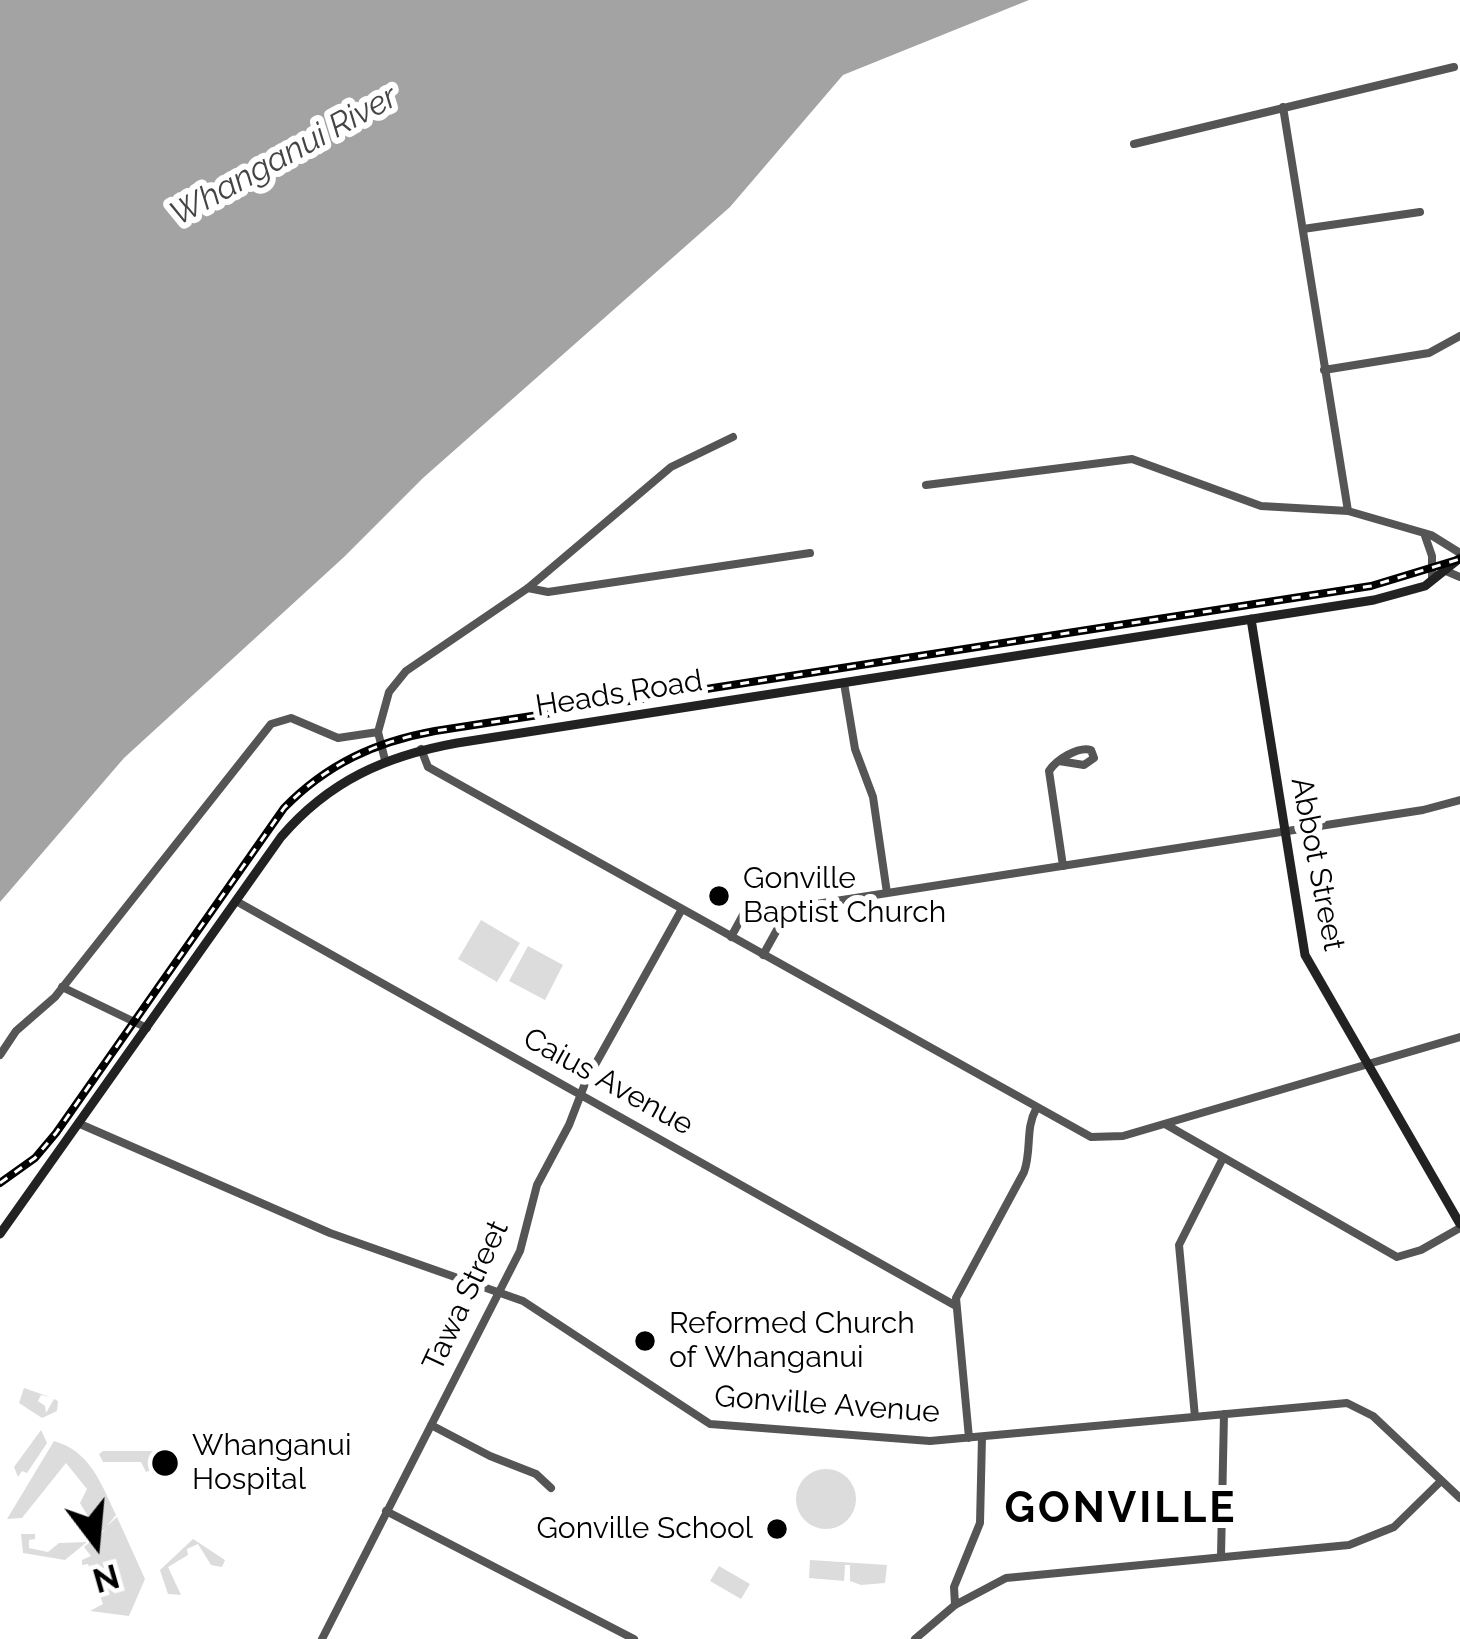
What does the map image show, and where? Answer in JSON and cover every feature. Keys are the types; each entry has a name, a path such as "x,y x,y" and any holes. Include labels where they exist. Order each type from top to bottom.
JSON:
{"main road":[{"name":"Heads Road","path":"0,1234 4,1221 80,1124 281,837 341,782 385,760 421,749 1388,597 1432,582 1460,555"},
{"name":"Abbot Street","path":"1251,619 1305,955 1460,1226"}],"street":[{"path":"1134,144 1454,67"},
{"path":"1283,107 1348,511"},
{"path":"1302,229 1420,212"},
{"path":"1324,370 1429,353 1460,336"},
{"path":"385,760 379,732 389,692 406,671 528,588 671,467 733,437"},
{"path":"926,484 1132,459 1261,506 1348,511 1424,533 1460,555"},
{"path":"1424,533 1432,556 1432,582"},
{"path":"528,588 541,592 810,553"},
{"path":"1446,571 1460,577"},
{"path":"844,683 855,749 873,797 887,893"},
{"path":"0,1054 16,1031 62,987 272,724 286,718 338,738 379,732"},
{"path":"421,749 428,767 1036,1109 1098,1138 1115,1138 1460,1037"},
{"path":"1059,761 1048,778 1063,866"},
{"path":"763,955 783,919 797,907 1423,810 1460,800"},
{"name":"Caius Avenue","path":"236,901 956,1306"},
{"name":"Tawa Street","path":"322,1639 520,1251 537,1185 580,1094 682,909"},
{"path":"731,937 743,915 768,911"},
{"path":"62,987 147,1028"},
{"path":"969,1438 956,1306 961,1288 1024,1172 1029,1123 1036,1109"},
{"name":"Gonville Avenue","path":"80,1124 330,1234 531,1305 710,1424 922,1440 1335,1403 1356,1406 1373,1416 1460,1498"},
{"path":"1165,1124 1396,1257 1421,1250 1460,1226"},
{"path":"1195,1417 1179,1245 1223,1158"},
{"path":"1221,1556 1224,1414"},
{"path":"431,1425 536,1474 551,1488"},
{"path":"955,1605 954,1587 980,1523 982,1437"},
{"path":"915,1639 955,1605 992,1584 1022,1575 1349,1545 1394,1527 1441,1480"},
{"path":"386,1510 634,1639"}],"shaded area":[{"path":"481,920 520,943 497,982 458,959"},
{"path":"528,946 563,965 545,1000 509,981"},
{"path":"24,1388 50,1397 41,1395 38,1401 46,1413 54,1399 58,1401 57,1411 42,1418 19,1403"},
{"path":"41,1430 47,1443 27,1473 22,1471 18,1477 14,1467"},
{"path":"54,1441 77,1452 93,1470 116,1515 107,1526 117,1517 145,1579 129,1616 90,1611 103,1604 88,1564 82,1565 91,1556 84,1547 106,1529 93,1536 102,1527 98,1520 92,1523 80,1503 87,1489 66,1463 22,1518 7,1519"},
{"path":"169,1451 171,1455 164,1465 146,1472 141,1462 103,1462 99,1454"},
{"path":"826,1469 847,1478 856,1499 847,1520 826,1529 805,1520 796,1499 805,1478"},
{"path":"21,1534 35,1534 29,1548 48,1552 59,1543 87,1542 65,1560 23,1553"},
{"path":"193,1539 225,1560 222,1567 211,1565 198,1544 187,1549 188,1555 168,1567 181,1595 168,1594 160,1570"},
{"path":"810,1560 887,1565 885,1583 850,1581 850,1565 845,1565 844,1581 809,1578"},
{"path":"719,1566 750,1584 741,1599 710,1581"}],"water":[{"name":"Whanganui River","path":"0,0 1029,0 843,75 730,207 423,478 344,557 124,758 0,902"}],"railway":[{"path":"0,1183 35,1158 56,1133 284,808 317,779 372,749 435,731 1371,586 1460,559"}],"place":[{"name":"Gonville Baptist Church","path":"719,896"},
{"name":"Reformed Church of Whanganui","path":"645,1341"},
{"name":"Whanganui Hospital","path":"165,1463"},
{"name":"Gonville School","path":"777,1529"}],"district":[{"name":"GONVILLE","path":"1121,1509"}]}
